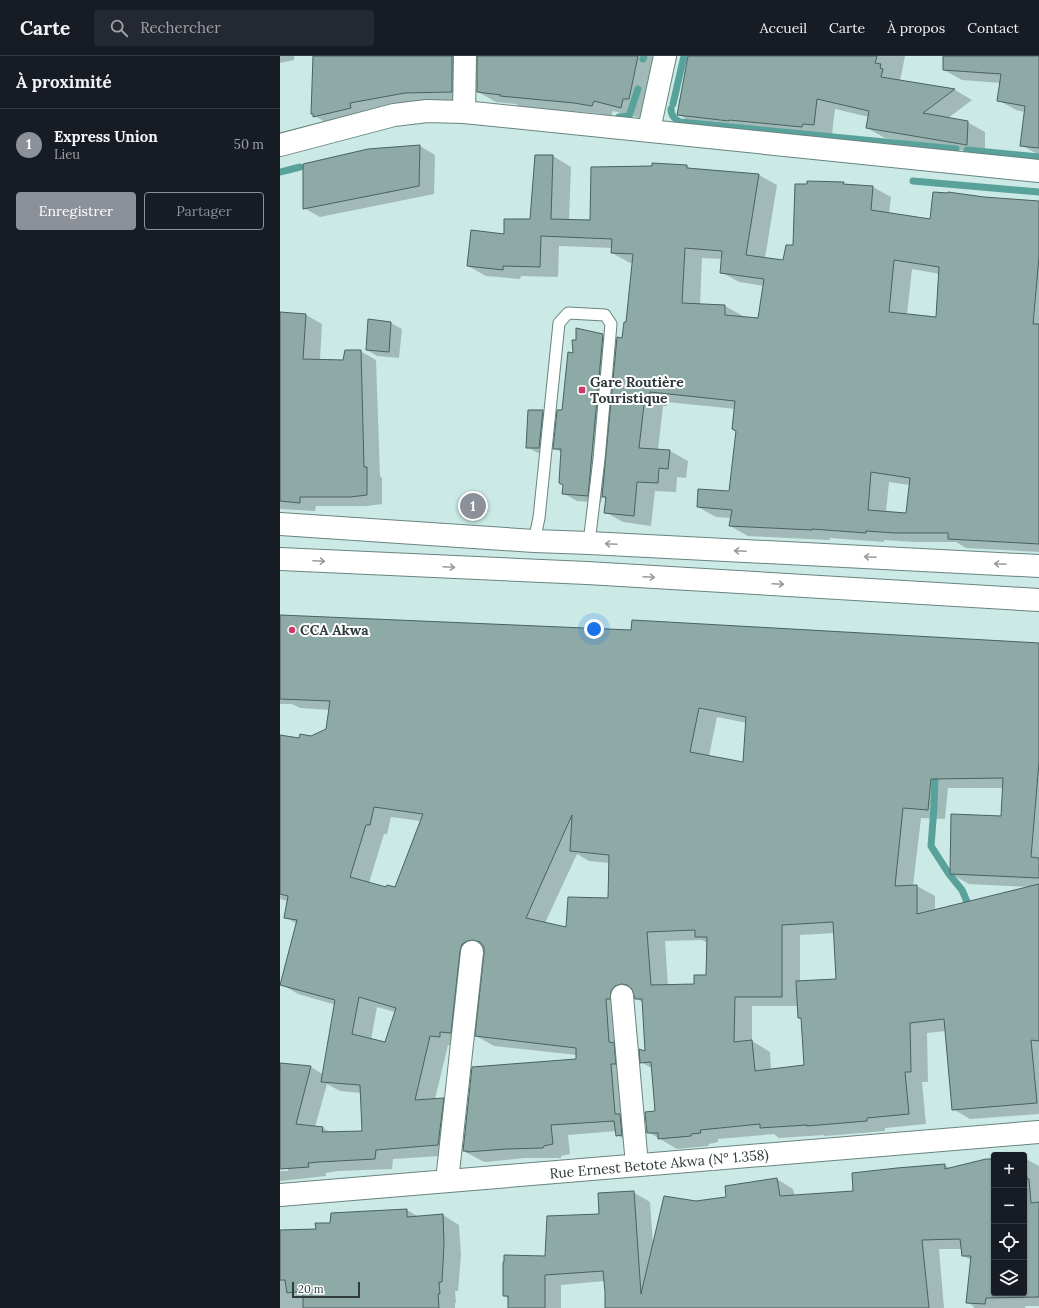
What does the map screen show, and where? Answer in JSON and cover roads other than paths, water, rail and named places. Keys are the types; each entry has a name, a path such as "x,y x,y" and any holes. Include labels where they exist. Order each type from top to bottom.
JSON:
{"street":[{"path":"464,112 465,56"},
{"path":"649,130 665,56"},
{"path":"280,145 394,115 427,111 464,112 1039,171"},
{"path":"280,524 534,541 1039,566"},
{"path":"280,559 587,573 1039,600"},
{"path":"447,1182 472,952"},
{"path":"622,996 637,1165"},
{"name":"Rue Ernest Betote Akwa (N° 1.358)","path":"280,1195 1039,1132"}],"lane":[{"path":"534,541 539,518 559,323 568,313 605,315 610,324 599,459 588,543"}],"waterway":[{"path":"673,104 684,56"},
{"path":"619,117 629,116 638,89"},
{"path":"671,109 676,120 680,122 956,149"},
{"path":"967,150 1039,157"},
{"path":"280,172 300,167"},
{"path":"913,181 1039,192"},
{"path":"934,805 935,779"},
{"path":"934,807 931,846 949,874 962,890 971,911"}],"place":[{"name":"Gare Routière Touristique","path":"582,390"},
{"name":"Express Union","path":"473,506"},
{"name":"CCA Akwa","path":"292,630"}]}
